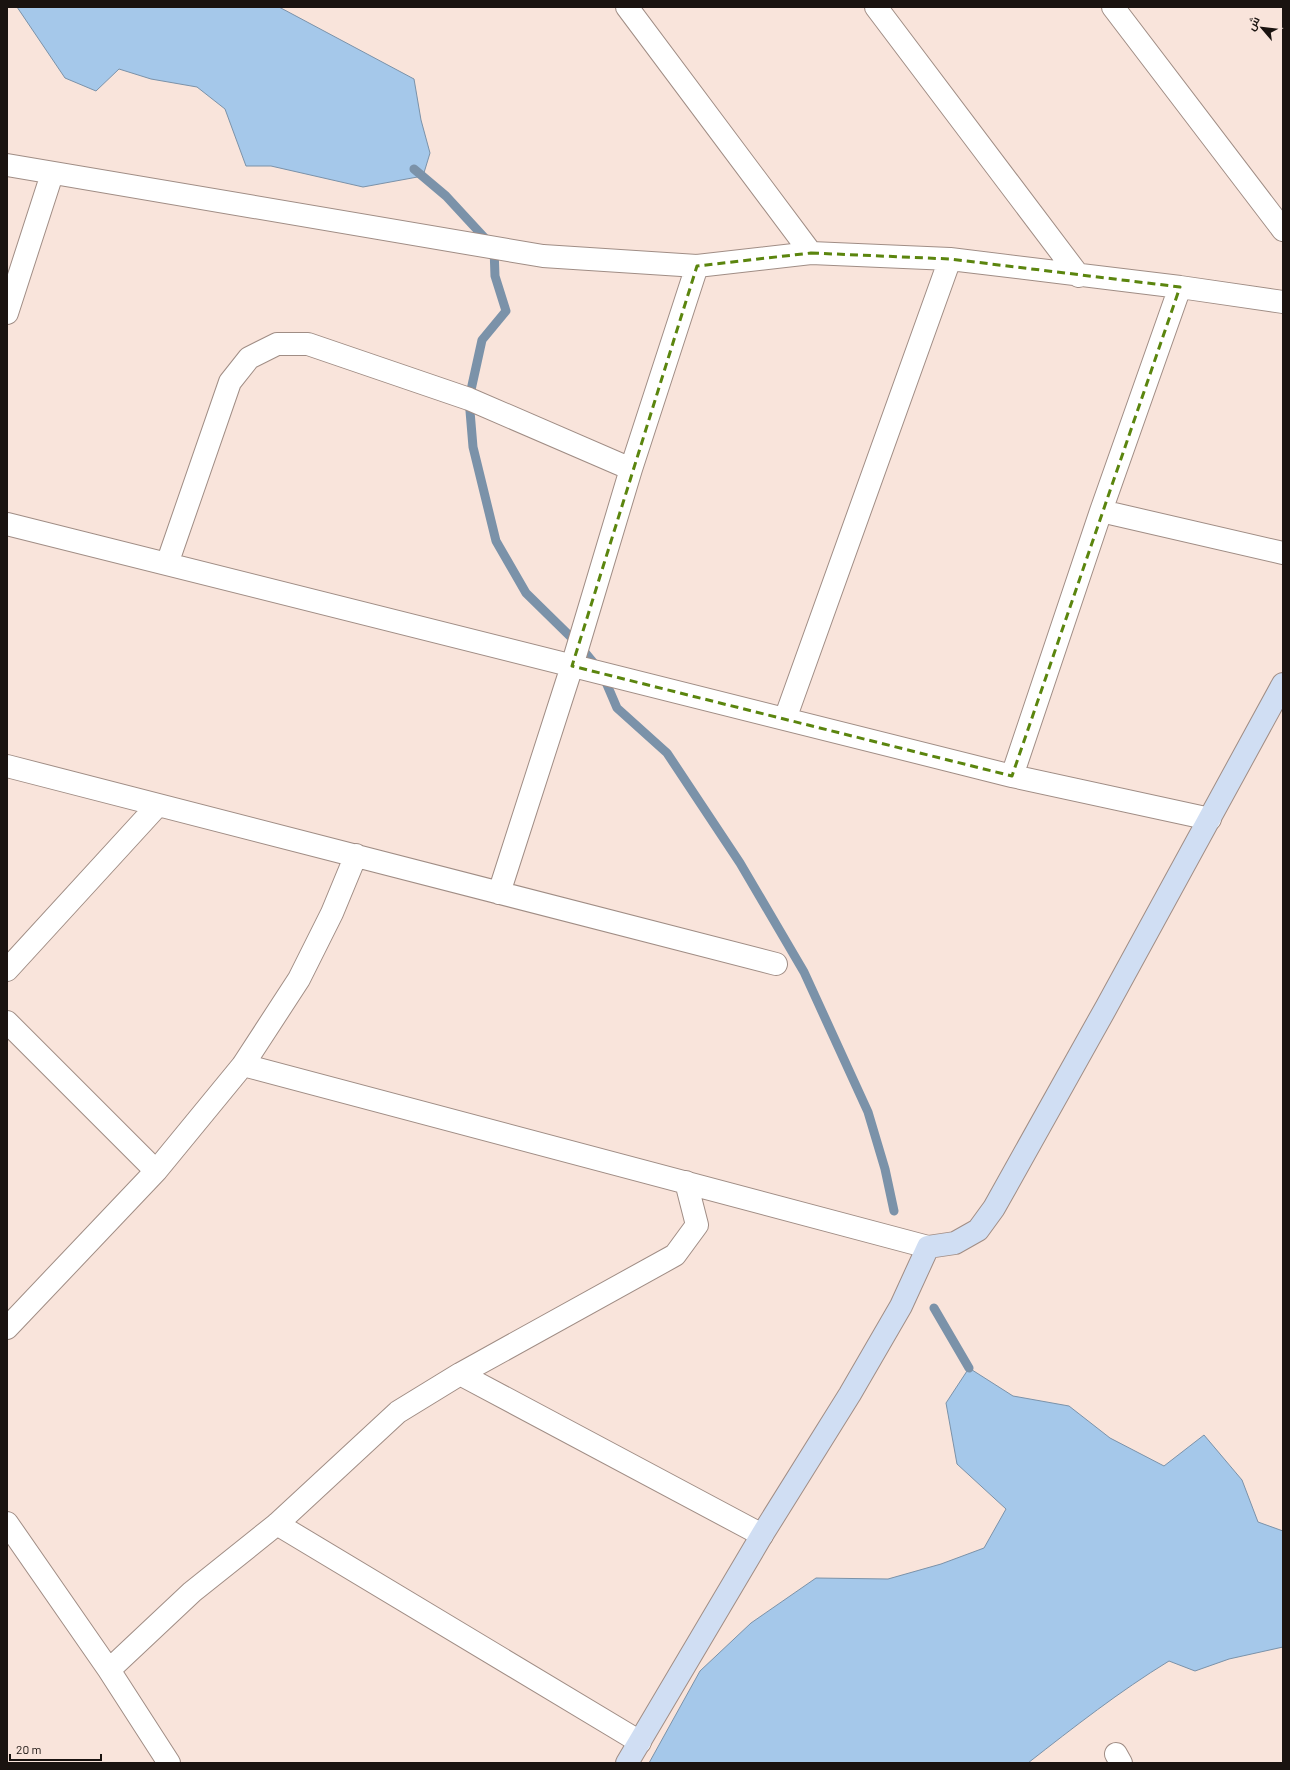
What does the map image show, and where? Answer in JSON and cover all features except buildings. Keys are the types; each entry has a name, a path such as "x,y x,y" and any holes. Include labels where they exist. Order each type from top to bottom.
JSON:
{"street":[{"path":"626,7 811,253"},
{"path":"876,7 1079,276"},
{"path":"1113,7 1283,230"},
{"path":"7,165 52,174 543,256 697,266 811,253 950,259 1079,276 1180,287 1283,302"},
{"path":"7,313 52,174"},
{"path":"785,719 950,259"},
{"path":"499,893 572,666 631,469 697,266"},
{"path":"1012,776 1101,512 1180,287"},
{"path":"167,564 230,382 249,358 277,344 308,344 469,399 631,469"},
{"path":"1101,512 1283,554"},
{"path":"7,524 1012,776 1210,819"},
{"path":"243,1065 928,1247 955,1243 978,1230 994,1208 1281,693"},
{"path":"7,766 776,964"},
{"path":"7,970 158,805"},
{"path":"7,1328 156,1171 243,1065 299,979 332,913 356,855"},
{"path":"7,1022 156,1171"},
{"path":"109,1670 192,1592 277,1524 398,1412 460,1374 675,1255 697,1225 686,1182"},
{"path":"627,1763 762,1535 854,1388 901,1306 928,1247"},
{"path":"460,1374 762,1535"},
{"path":"7,1523 109,1670 169,1763"},
{"path":"277,1524 640,1742"}],"highlighted area":[{"path":"811,253 950,259 1180,287 1012,776 572,666 697,266"}],"water":[{"path":"17,7 279,7 414,79 421,120 430,153 423,176 363,187 271,166 246,166 225,109 197,87 151,79 119,69 96,91 65,78"},
{"path":"969,1368 1013,1396 1069,1406 1110,1438 1164,1466 1204,1435 1242,1480 1258,1522 1283,1531 1283,1647 1229,1659 1195,1671 1169,1661 1115,1697 1028,1763 649,1763 700,1671 751,1623 816,1578 888,1579 941,1564 984,1548 1006,1509 957,1464 946,1403"}],"waterway":[{"path":"414,169 446,196 494,248 495,276 506,311 482,340 469,399 473,447 496,541 526,593 579,645 602,673 617,708 667,753 740,863 804,972 868,1112 885,1169 894,1211"},
{"path":"934,1308 969,1368"}]}
